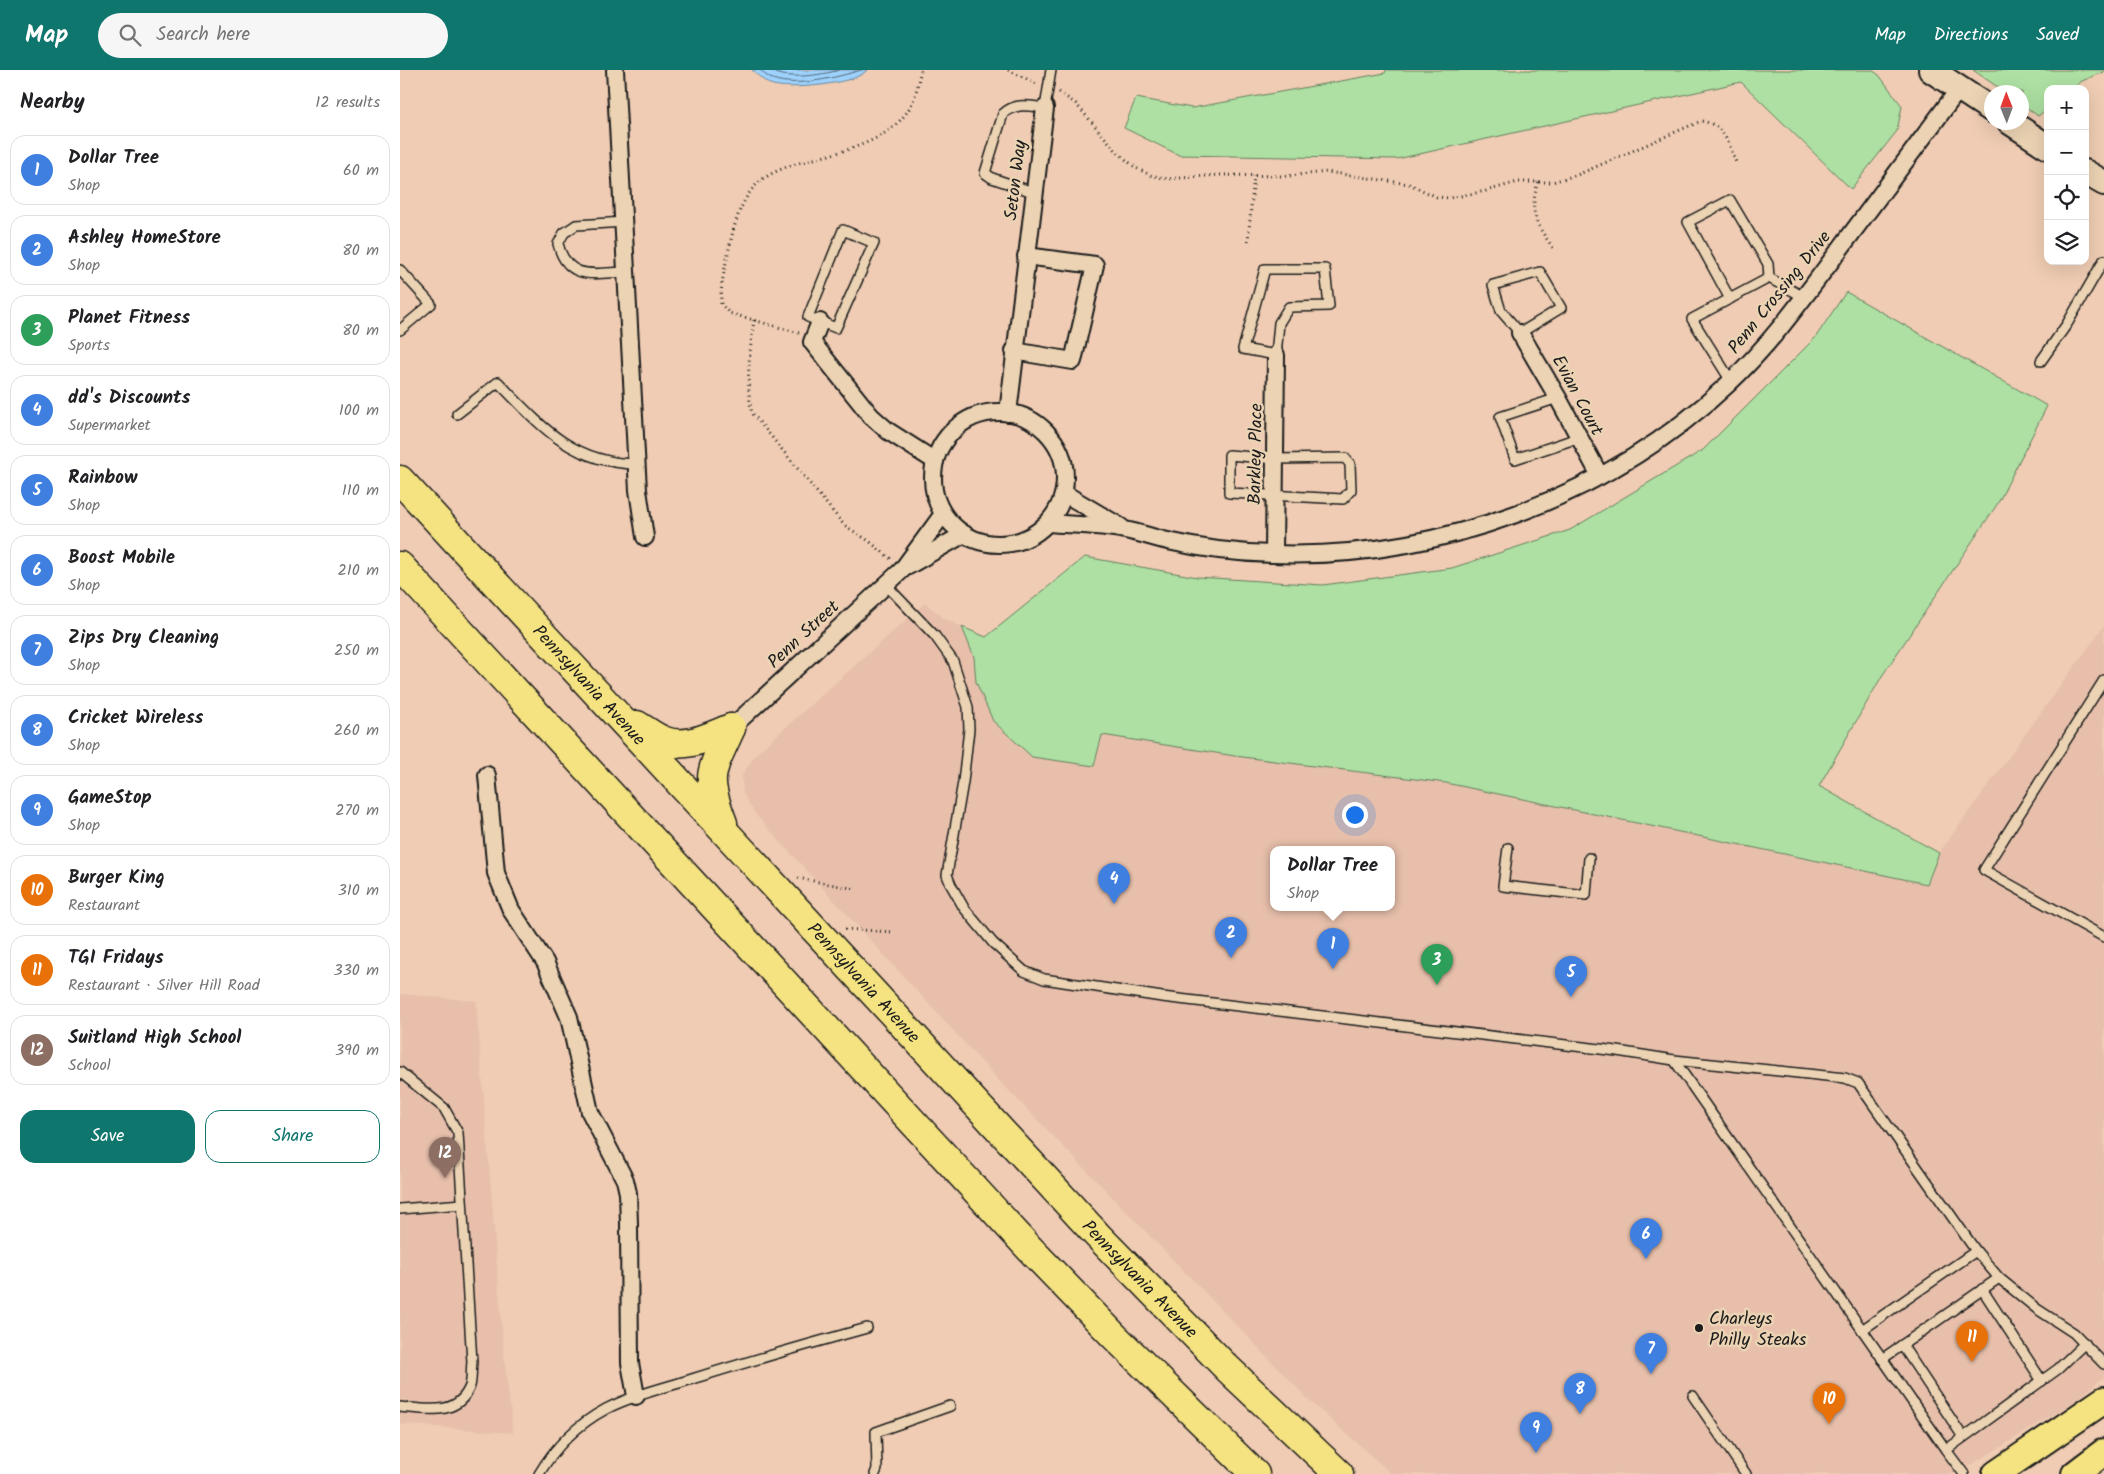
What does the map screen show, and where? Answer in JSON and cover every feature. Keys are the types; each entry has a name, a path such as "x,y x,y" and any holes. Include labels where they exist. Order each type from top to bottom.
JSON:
{"highway":[{"name":"Pennsylvania Avenue","path":"400,480 1098,1236 1226,1366 1339,1474"},
{"path":"400,566 1036,1255 1112,1335 1254,1474"},
{"path":"610,708 659,738 674,743 692,742 731,728"},
{"path":"728,836 714,799 711,784 713,769 731,728"}],"main road":[{"path":"1931,70 1984,105"},
{"path":"2022,130 2044,145"},
{"path":"2089,174 2104,183"},
{"path":"1996,1474 2104,1400"},
{"path":"2075,1474 2100,1460"}],"street":[{"path":"615,70 625,222 636,464 644,537"},
{"name":"Penn Crossing Drive","path":"1048,523 1125,530 1168,542 1220,550 1274,554 1346,552 1395,547 1426,540 1502,519 1546,502 1600,476 1672,430 1706,404 1731,381 1768,343 1804,297 1959,89"},
{"name":"Seton Way","path":"1008,413 1033,192 1045,108"},
{"path":"1014,351 1073,361 1095,265 1026,256"},
{"path":"820,322 812,342 871,416 888,431 936,461"},
{"name":"Evian Court","path":"1520,332 1600,476"},
{"name":"Barkley Place","path":"1274,554 1276,355"},
{"path":"1008,413 1036,424 1052,439 1058,448 1064,467 1065,494 1048,523 1035,534 1004,545 984,543 964,534 943,514 936,498 934,487 936,461 944,442 963,423 983,414 1008,413"},
{"name":"Penn Crossing Drive","path":"1065,494 1125,530"},
{"name":"Penn Street","path":"731,728 902,570 943,514"},
{"name":"Penn Street","path":"902,570 964,534"},
{"path":"487,775 496,873 508,905 545,962 569,1017 590,1112 625,1180 629,1224 630,1363 636,1396"}],"lane":[{"path":"1033,192 992,178 985,173 1003,114 1008,109 1018,105 1045,108 1050,70"},
{"path":"1730,299 1688,222 1730,200 1768,264 1768,278"},
{"path":"625,222 576,225 564,233 558,244 562,257 568,265 579,273 626,272"},
{"path":"842,230 874,243 836,328 820,322 808,317 842,230"},
{"path":"2040,361 2068,324 2104,260"},
{"path":"1265,269 1325,269 1329,306 1289,307 1279,322 1276,355 1243,349 1265,269"},
{"path":"400,270 431,304 400,330"},
{"path":"1540,272 1561,308 1520,332 1501,311 1493,285 1540,272"},
{"path":"1768,278 1804,297"},
{"path":"1731,381 1692,319 1768,278"},
{"path":"457,414 498,382 549,431 577,451 617,464 636,464"},
{"path":"1558,398 1500,417 1516,459 1578,438"},
{"path":"1229,455 1276,459 1345,458 1350,464 1351,490 1343,499 1229,493 1229,455"},
{"path":"886,585 935,636 953,662 968,707 969,729 963,782 948,875 951,885 964,908 993,943 1024,971 1044,980 1162,997 1617,1051 1674,1060 1845,1078 1858,1083 1976,1251 1999,1278 2037,1309 2074,1333 2104,1364"},
{"path":"2104,680 1984,870 2104,937"},
{"path":"1508,848 1503,886 1586,895 1589,858"},
{"path":"1674,1060 1964,1474"},
{"path":"400,1072 444,1108 458,1133 472,1362 470,1385 460,1402 442,1410 400,1407"},
{"path":"400,1209 462,1204"},
{"path":"1862,1330 1976,1251"},
{"path":"1882,1359 1999,1278"},
{"path":"1982,1289 2042,1381"},
{"path":"539,1474 555,1450 584,1423 607,1409 636,1396 867,1328"},
{"path":"1946,1450 2058,1369 2085,1343"},
{"path":"1902,1345 1963,1437"},
{"path":"1693,1396 1746,1474"},
{"path":"875,1474 877,1469 876,1432 950,1406"}],"path":[{"path":"814,338 729,313 721,304 720,290 736,219 749,193 767,176 783,168 869,142 892,129 907,113 913,102 921,70"},
{"path":"1008,70 1062,93 1076,104 1119,154 1136,168 1150,175 1168,179 1218,174 1288,176 1327,172 1409,184 1437,197 1450,198 1518,182 1552,182 1578,175 1701,121 1712,122 1726,136 1737,165"},
{"path":"1248,241 1254,175"},
{"path":"1538,182 1532,208 1539,229 1554,249"},
{"path":"754,320 749,356 748,393 752,413 844,525 869,541 902,570"},
{"path":"798,878 856,889"},
{"path":"845,929 893,932"}],"shaded area":[{"path":"925,603 945,619 962,627 974,657 976,682 1094,766 1102,735 1446,783 1927,884 1939,853 2104,626 2104,1376 2080,1398 1956,1474 1392,1474 1311,1402 993,1074 756,815 743,793 742,775 756,754"},
{"path":"400,994 476,1001 504,1356 513,1433 400,1424"}],"green space":[{"path":"1386,70 1872,70 1879,75 1902,106 1897,131 1851,189 1741,82 1397,159 1179,155 1124,128 1136,98 1192,108 1385,73"},
{"path":"1973,70 2104,70 2104,72 2077,85 2044,85 2044,111 2038,116 2029,109 2029,85 1995,85"},
{"path":"1846,292 2047,406 1998,503 1882,676 1819,786 1939,853 1927,884 1446,783 1235,756 1102,735 1094,766 1032,757 993,721 976,682 974,657 962,627 986,637 1085,557 1197,577 1323,585 1452,568 1570,530 1703,450 1815,338"}],"water":[{"path":"752,70 867,70 861,75 850,79 821,85 791,87 770,84"}],"place":[{"name":"dd's Discounts","path":"1114,904"},
{"name":"Ashley HomeStore","path":"1231,958"},
{"name":"Dollar Tree","path":"1333,969"},
{"name":"Planet Fitness","path":"1437,985"},
{"name":"Rainbow","path":"1571,997"},
{"name":"Suitland High School","path":"445,1178"},
{"name":"Boost Mobile","path":"1646,1259"},
{"name":"Charleys Philly Steaks","path":"1699,1328"},
{"name":"TGI Fridays","path":"1972,1362"},
{"name":"Zips Dry Cleaning","path":"1651,1374"},
{"name":"Cricket Wireless","path":"1580,1414"},
{"name":"Burger King","path":"1829,1424"},
{"name":"GameStop","path":"1536,1453"}]}
